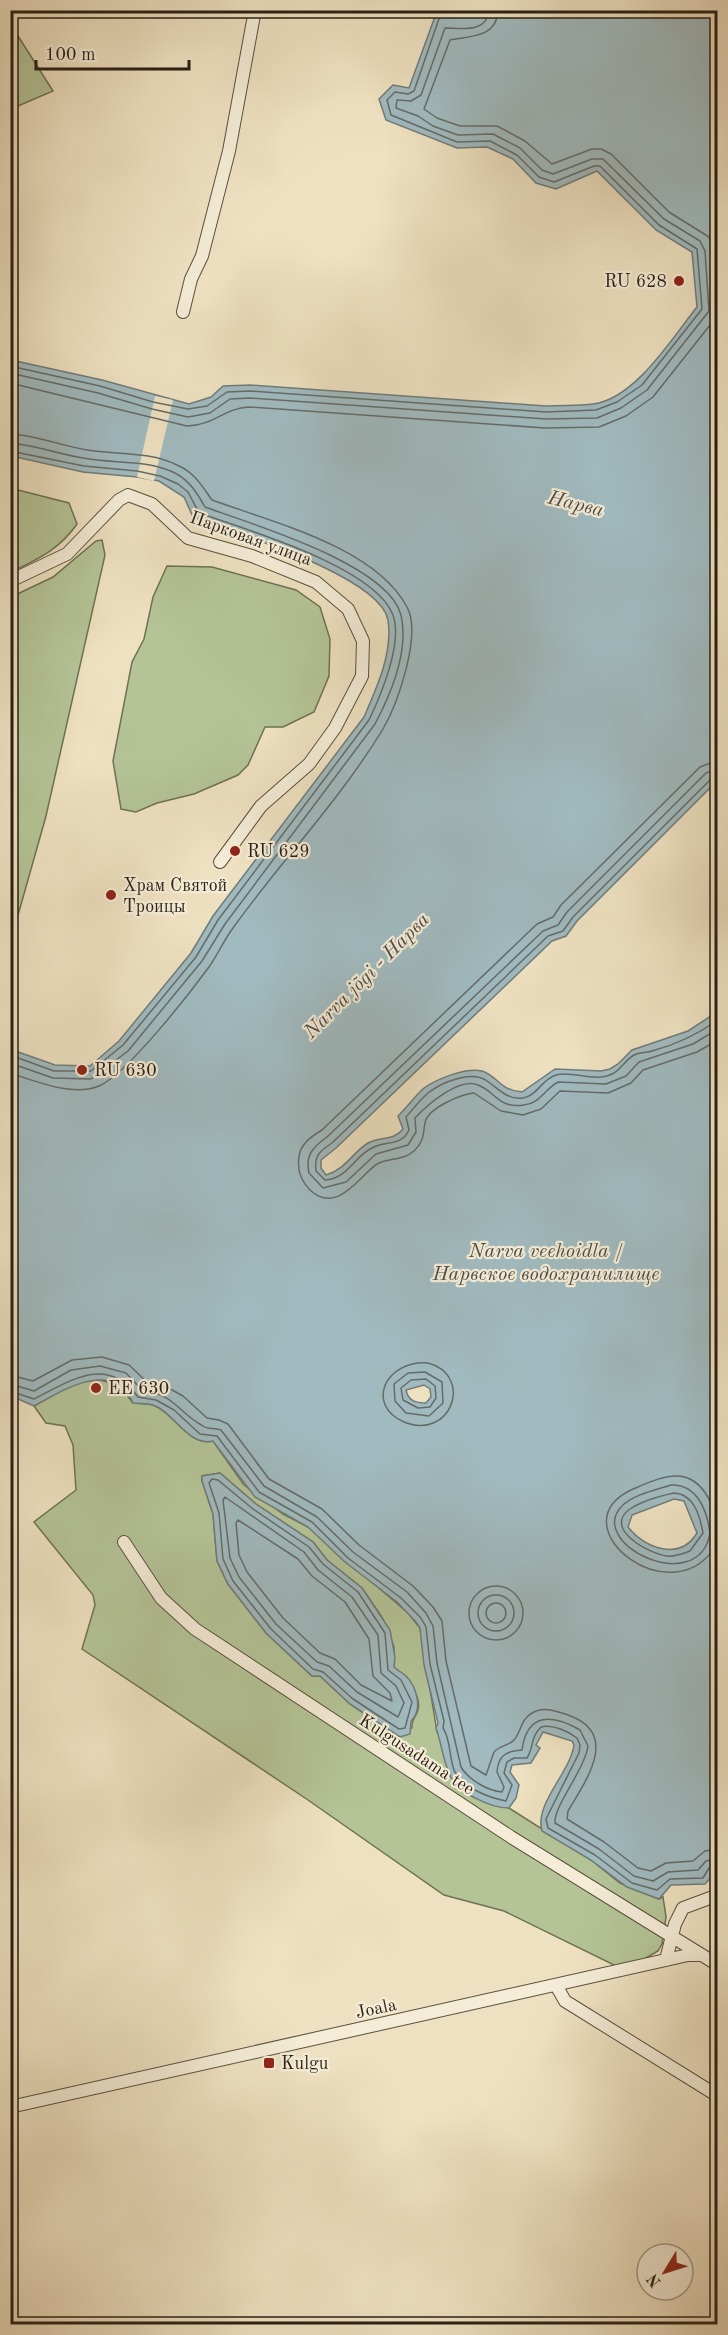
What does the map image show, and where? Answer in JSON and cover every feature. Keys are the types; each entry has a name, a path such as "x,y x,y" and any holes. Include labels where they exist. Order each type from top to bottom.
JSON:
{"street":[{"path":"183,312 191,279 202,256 231,140 255,10"},
{"name":"Парковая улица","path":"10,581 67,554 119,500 128,495 152,504 188,538 252,556 300,574 330,591 348,609 359,629 365,650 358,689 320,751 261,806 220,862"},
{"name":"Kulgusadama tee","path":"124,1542 161,1598 195,1629 511,1837 674,1936 717,1965"},
{"path":"666,1960 674,1936 675,1924 683,1908 717,1895"},
{"name":"Joala","path":"10,2107 557,1987 666,1960 702,1954"},
{"path":"557,1987 565,2001 717,2096"}],"green space":[{"path":"11,25 53,91 10,109"},
{"path":"10,488 69,503 77,524 56,547 11,572"},
{"path":"102,540 105,555 46,816 11,940 11,597 53,577 96,541"},
{"path":"167,566 212,567 296,590 320,607 330,639 329,676 314,712 283,727 265,727 248,765 238,775 194,794 157,803 136,812 121,809 113,761 132,662 144,639 153,597"},
{"path":"100,1380 119,1385 133,1403 153,1405 168,1414 196,1439 213,1441 244,1485 283,1514 308,1527 408,1613 420,1628 437,1732 441,1736 448,1772 455,1782 473,1797 509,1808 591,1860 620,1883 659,1899 663,1897 666,1917 662,1944 658,1951 641,1961 616,1966 504,1911 444,1895 308,1800 82,1649 95,1605 93,1595 34,1522 76,1490 73,1445 65,1426 46,1423 34,1406 76,1382","holes":["220,1473 256,1504 313,1542 327,1560 362,1588 382,1617 394,1647 393,1667 412,1686 419,1704 412,1728 399,1737 350,1704 320,1676 312,1676 266,1633 228,1584 217,1561 213,1514 202,1476"]}],"water":[{"name":"Narva veehoidla / Нарвское водохранилище","path":"480,10 717,11 717,781 577,921 566,936 552,941 321,1160 321,1168 326,1175 339,1169 368,1143 399,1133 403,1129 398,1116 424,1088 460,1072 482,1071 508,1089 522,1092 555,1069 601,1071 610,1069 632,1050 688,1031 717,1012 718,1870 705,1884 671,1885 659,1899 627,1887 591,1860 542,1831 543,1810 571,1756 574,1745 572,1741 543,1732 536,1745 540,1748 531,1763 512,1765 510,1772 519,1785 516,1798 509,1808 474,1798 453,1780 445,1762 436,1728 438,1723 424,1665 420,1628 416,1622 397,1602 345,1562 308,1527 255,1497 213,1441 196,1439 168,1414 153,1405 133,1403 124,1390 113,1382 101,1380 73,1386 34,1406 11,1396 10,1049 55,1065 90,1066 119,1041 191,953 213,916 364,717 383,670 389,632 388,620 379,604 360,587 302,558 193,517 184,497 159,481 83,472 11,456 11,360 102,380 189,404 211,397 223,386 250,385 546,406 587,405 609,400 638,379 697,307 692,252 656,230 597,171 556,189 536,183 513,159 487,147 457,148 386,120 379,99 393,85 409,88 437,11 456,11 456,17","holes":["424,1385 430,1389 431,1397 426,1403 416,1402 407,1394 406,1390","674,1499 684,1501 697,1533 690,1542 682,1547 663,1549 653,1546 635,1535 628,1527 632,1515"]},
{"path":"220,1473 256,1504 313,1542 327,1560 362,1588 390,1630 395,1657 394,1667 406,1676 416,1692 418,1705 411,1721 410,1734 400,1737 350,1704 320,1676 312,1676 266,1633 228,1584 217,1561 213,1514 202,1481 202,1476"}],"pier":[{"path":"155,396 173,400 154,481 137,477"}],"place":[{"name":"RU 628","path":"679,281"},
{"name":"RU 629","path":"235,851"},
{"name":"Храм Святой Троицы","path":"111,895"},
{"name":"RU 630","path":"82,1070"},
{"name":"EE 630","path":"96,1388"},
{"name":"Kulgu","path":"269,2063"}],"water label":[{"name":"Нарва","path":"576,503"},
{"name":"Narva jõgi - Нарва","path":"366,975"}]}
